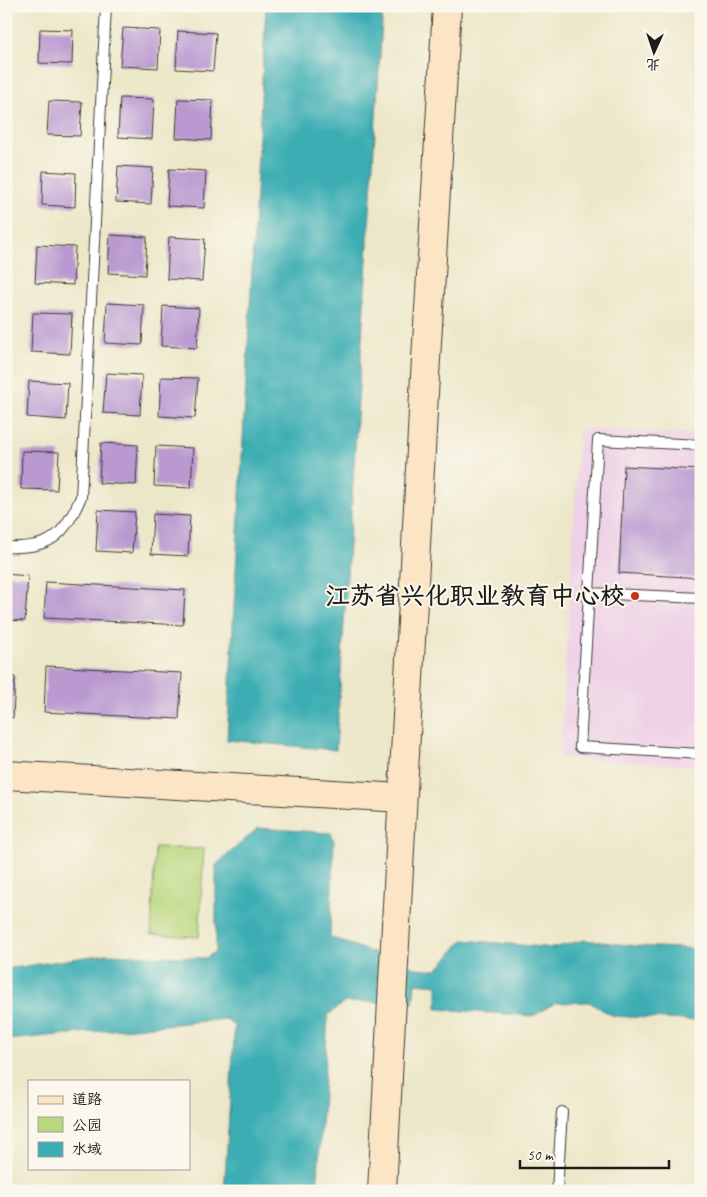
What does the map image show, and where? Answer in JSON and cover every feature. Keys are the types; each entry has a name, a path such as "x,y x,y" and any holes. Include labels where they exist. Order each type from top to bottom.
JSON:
{"main road":[{"path":"382,1191 402,798 447,6"},
{"path":"6,775 402,798"}],"lane":[{"path":"6,547 28,548 51,540 70,523 81,497 106,6"},
{"path":"701,445 598,440 580,747 701,754"},
{"path":"589,593 701,598"},
{"path":"557,1191 562,1112"}],"shaded area":[{"name":"江苏省兴化职业教育中心校","path":"579,429 701,434 701,766 560,758"}],"green space":[{"path":"155,847 204,849 199,937 151,934"}],"water":[{"path":"266,6 383,6 336,750 227,740"},
{"path":"258,828 331,833 334,841 330,937 415,968 437,970 463,940 554,948 584,940 637,946 701,949 701,1021 613,1016 589,1002 555,1003 533,1016 437,1009 437,985 415,983 413,1003 345,1002 328,1015 317,1191 224,1191 234,1026 227,1019 6,1040 6,969 106,954 206,958 216,951 216,865"}],"building":[{"path":"123,28 160,30 158,68 120,66"},
{"path":"40,29 73,30 72,64 39,63"},
{"path":"178,31 216,33 213,71 176,69"},
{"path":"6,57 9,57 8,84 6,84"},
{"path":"120,98 154,99 152,139 118,137"},
{"path":"178,99 213,100 211,140 176,138"},
{"path":"49,101 82,102 80,136 47,135"},
{"path":"118,166 153,168 151,204 116,202"},
{"path":"169,169 206,171 204,208 167,206"},
{"path":"43,171 76,173 75,207 42,205"},
{"path":"110,235 147,237 145,275 108,273"},
{"path":"169,237 205,239 202,281 167,279"},
{"path":"37,245 75,247 73,285 35,283"},
{"path":"107,303 144,305 142,345 105,343"},
{"path":"163,306 199,308 197,348 161,346"},
{"path":"33,313 72,314 70,354 31,352"},
{"path":"106,373 142,375 140,415 103,413"},
{"path":"161,377 198,378 195,418 159,416"},
{"path":"29,381 68,383 66,420 27,417"},
{"path":"101,443 138,445 136,485 99,483"},
{"path":"156,446 193,448 191,488 154,486"},
{"path":"22,451 59,452 57,490 21,489"},
{"path":"624,466 701,470 701,578 619,573"},
{"path":"98,510 135,512 132,553 96,551"},
{"path":"153,514 190,516 188,556 151,554"},
{"path":"6,574 28,576 25,621 6,620"},
{"path":"46,582 185,590 183,625 44,618"},
{"path":"46,666 182,673 179,719 44,712"},
{"path":"6,676 15,677 13,718 6,717"}],"place":[{"name":"江苏省兴化职业教育中心校","path":"635,596"}]}
